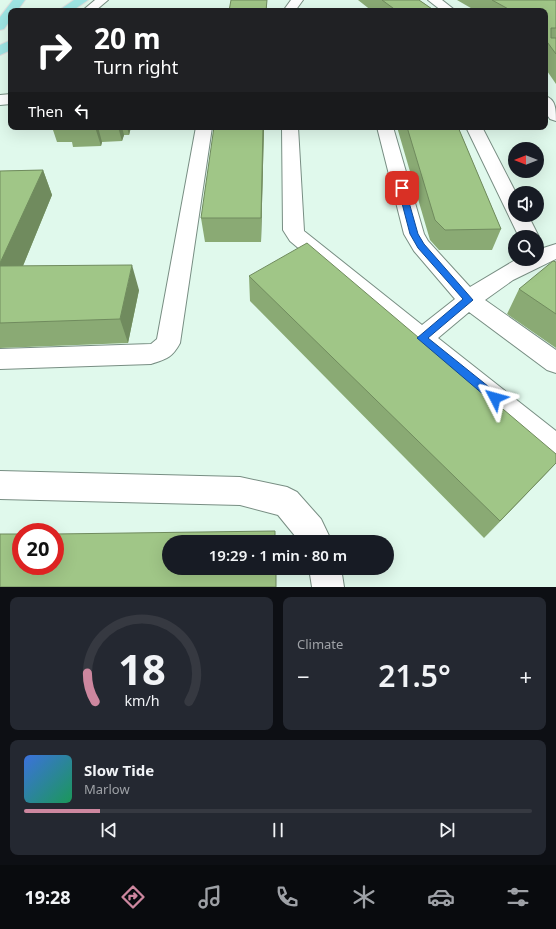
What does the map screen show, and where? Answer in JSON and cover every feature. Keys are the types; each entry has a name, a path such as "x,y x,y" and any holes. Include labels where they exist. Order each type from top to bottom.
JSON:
{"main road":[{"path":"69,8 82,0"},
{"path":"0,26 8,15"}],"lane":[{"path":"92,8 102,0"},
{"path":"434,0 446,8"},
{"path":"548,106 556,116"},
{"path":"0,359 151,354 162,350 168,344 204,130"},
{"path":"290,130 293,230 297,236 556,448"},
{"path":"386,130 414,234 421,246 469,300 556,364"},
{"path":"476,130 508,195"},
{"path":"422,338 469,300 519,266"},
{"path":"0,485 240,491 287,502 313,535"},
{"path":"326,575 328,587"}],"building":[{"path":"231,0 267,0 266,8 230,8"},
{"path":"382,0 419,0 431,8 393,8"},
{"path":"492,0 556,0 556,28 551,28 551,38 556,38 556,54 548,43 548,8 507,8"},
{"path":"214,130 263,130 261,218 201,218"},
{"path":"408,130 459,130 501,229 445,230 435,220"},
{"path":"43,170 0,263 0,171"},
{"path":"307,243 556,454 556,463 500,521 249,276"},
{"path":"553,261 556,262 556,314 519,289"},
{"path":"132,265 120,319 0,323 0,266"},
{"path":"275,531 275,535 162,535 162,575 276,575 276,587 0,587 0,534 12,534 12,575 64,575 64,534"}],"route":[{"path":"402,188 414,234 421,246 469,300 422,338 495,398"}]}
